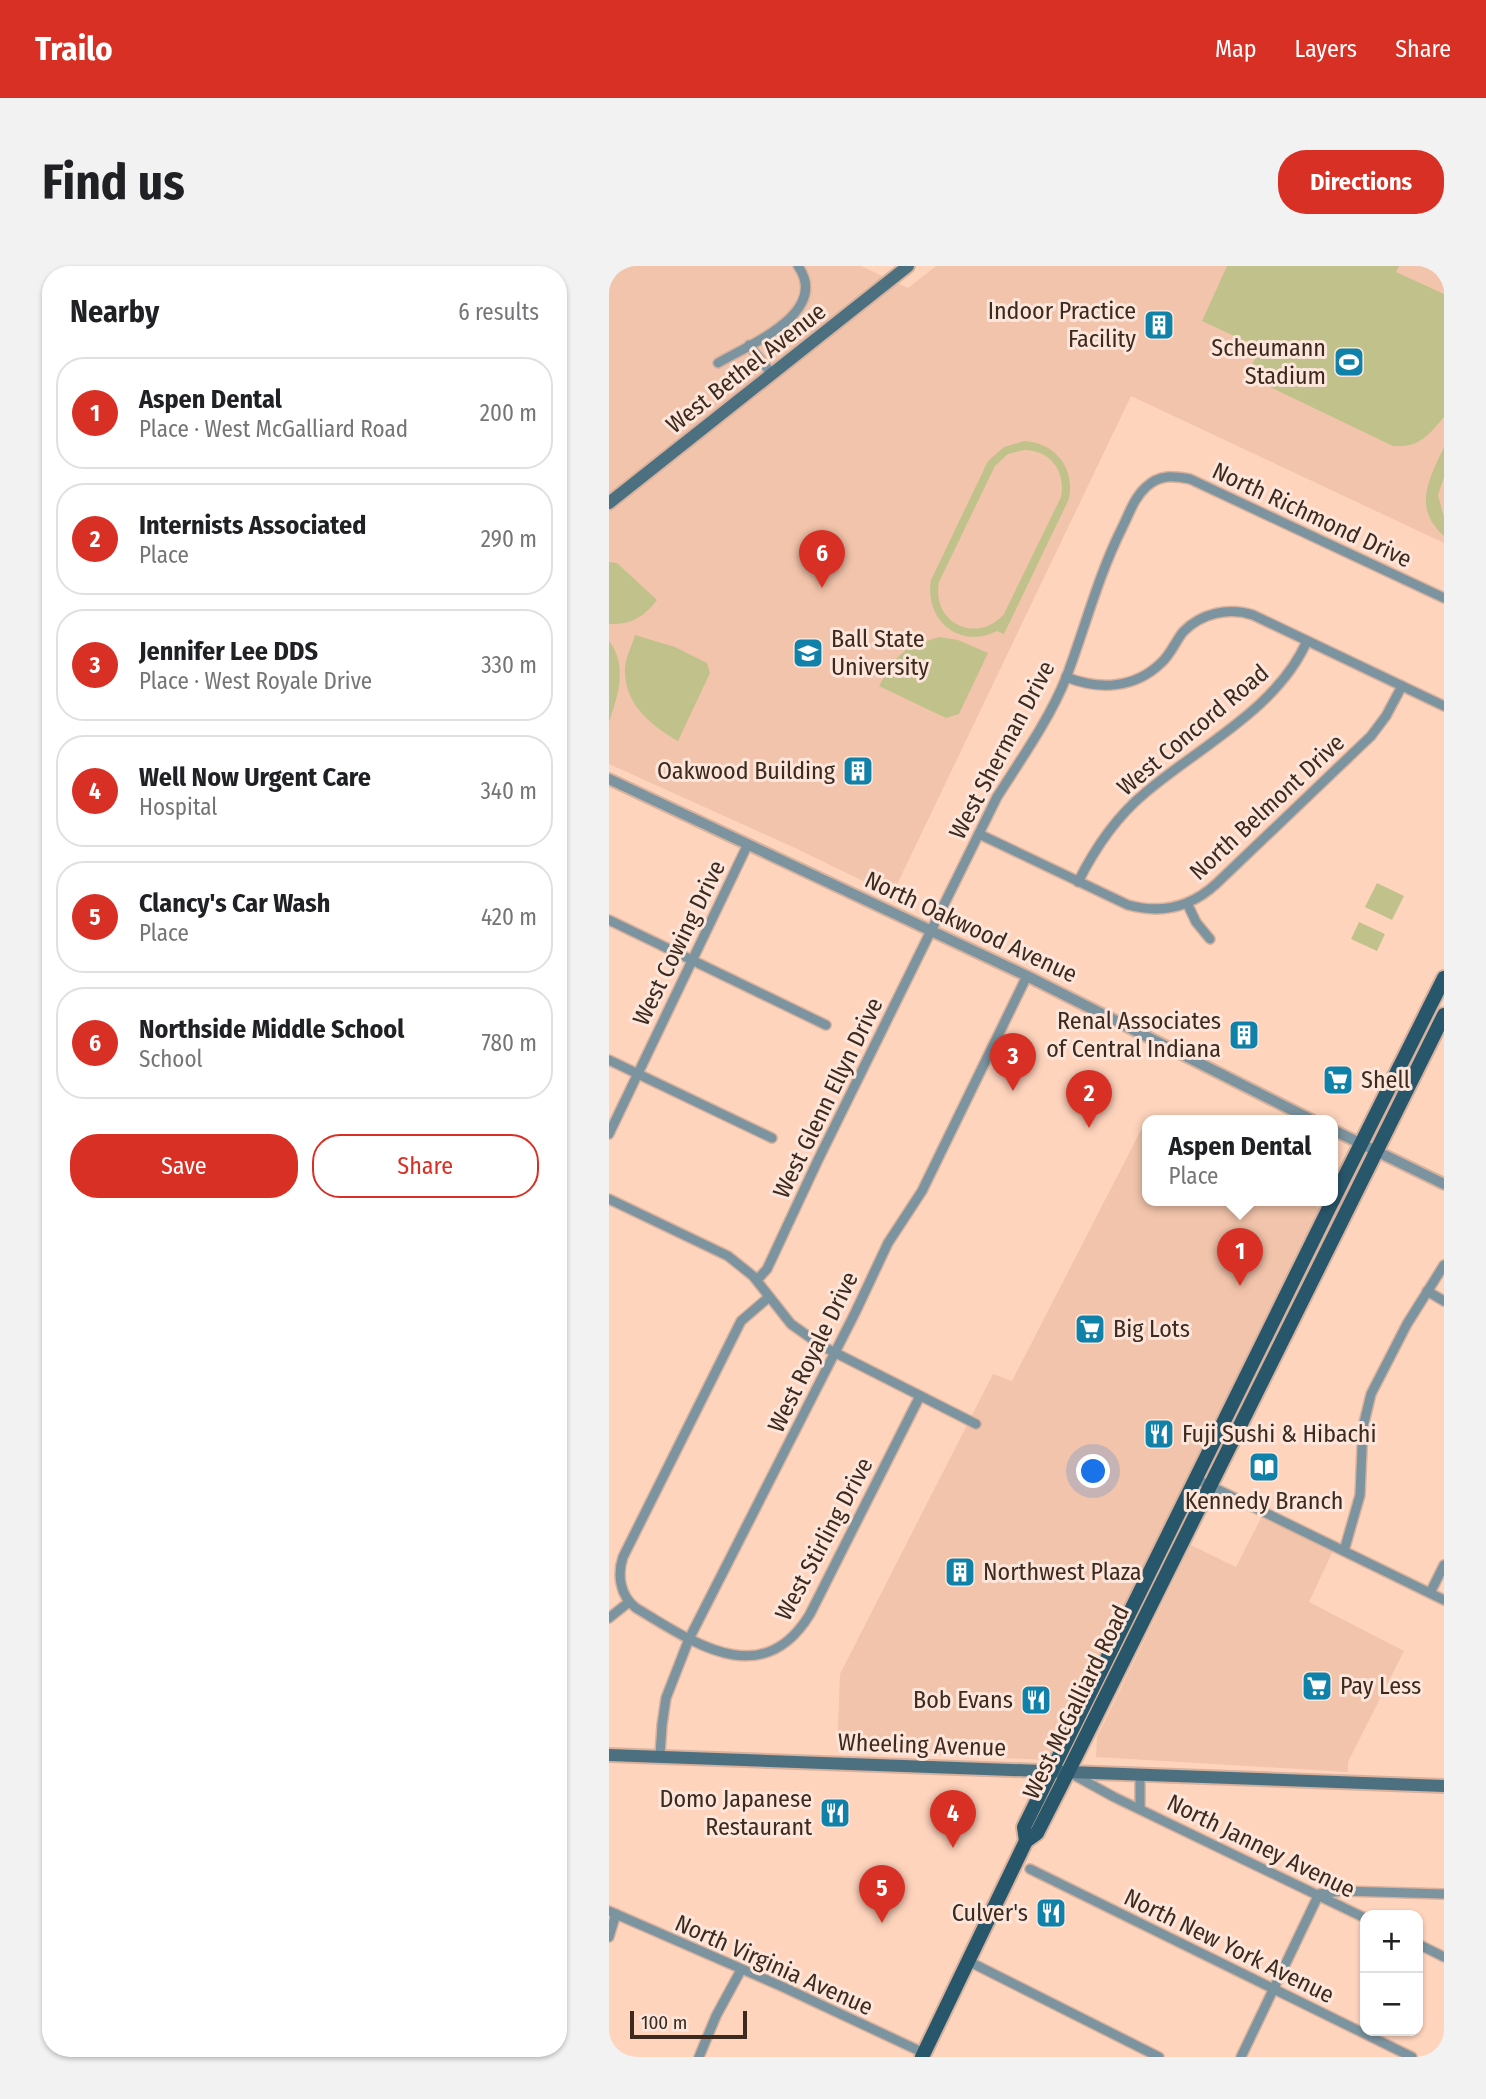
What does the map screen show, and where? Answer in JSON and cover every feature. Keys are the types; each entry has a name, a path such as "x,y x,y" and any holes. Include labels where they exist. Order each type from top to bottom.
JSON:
{"main road":[{"name":"West Bethel Avenue","path":"609,503 908,266"},
{"name":"West McGalliard Road","path":"1338,1190 1444,978"},
{"name":"West McGalliard Road","path":"1026,1840 1024,1827 1051,1771 1444,1015"},
{"name":"West McGalliard Road","path":"923,2055 1026,1840 1037,1833 1068,1772 1330,1206"},
{"name":"Wheeling Avenue","path":"609,1755 1444,1786"}],"street":[{"path":"717,363 789,320 800,308 805,296 805,282 798,266"},
{"path":"750,345 772,374"},
{"name":"North Richmond Drive","path":"1161,477 1173,475 1190,479 1444,598"},
{"name":"West Sherman Drive","path":"932,931 996,797 1032,742 1066,677 1095,590 1137,497 1161,477"},
{"path":"1066,677 1101,686 1119,685 1137,679 1162,662 1190,626 1205,617 1220,612 1248,614 1444,706"},
{"name":"West Concord Road","path":"1078,881 1094,852 1122,815 1145,793 1271,695 1293,668 1307,641"},
{"name":"North Belmont Drive","path":"979,835 1137,908 1165,909 1187,903 1216,884 1361,745 1386,716 1402,686"},
{"name":"North Oakwood Avenue","path":"609,779 1027,976 1302,1115"},
{"name":"West Cowing Drive","path":"609,1134 748,844"},
{"path":"1187,903 1196,922 1210,939"},
{"path":"609,920 826,1025"},
{"name":"West Glenn Ellyn Drive","path":"757,1280 767,1269 932,931"},
{"name":"West Royale Drive","path":"660,1755 666,1698 689,1639 892,1235 922,1191 1027,976"},
{"path":"609,1060 772,1138"},
{"path":"1338,1132 1444,1184"},
{"path":"609,1199 727,1256 757,1280 791,1324 804,1334 835,1353 976,1424"},
{"path":"1344,1551 1360,1495 1363,1427 1371,1394 1407,1324 1444,1265"},
{"path":"1427,1291 1444,1301"},
{"path":"689,1639 629,1602 620,1577 621,1564 626,1549 741,1321 769,1297"},
{"name":"West Stirling Drive","path":"689,1639 727,1656 750,1656 772,1651 799,1632 920,1396"},
{"path":"1203,1481 1444,1600"},
{"path":"1430,1593 1444,1565"},
{"path":"609,1618 629,1602"},
{"name":"North Janney Avenue","path":"1068,1772 1360,1915"},
{"name":"North Janney Avenue","path":"1140,1775 1140,1809"},
{"name":"North New York Avenue","path":"1030,1869 1412,2057"},
{"path":"1241,2057 1319,1894 1343,1891 1444,1894"},
{"path":"609,1937 612,1913"},
{"name":"North Virginia Avenue","path":"612,1913 783,1987 923,2055"},
{"path":"1423,1946 1444,1957"},
{"path":"968,1961 1159,2057"},
{"path":"699,2057 716,2016 741,1970"}],"shaded area":[{"name":"Ball State University","path":"609,266 861,266 908,288 936,266 1444,266 1444,543 1131,396 892,895 609,764"},
{"path":"1142,1128 1142,1206 1319,1208 1059,1748 1046,1760 837,1750 840,1674 993,1374 1012,1381"},
{"path":"1262,1516 1333,1551 1309,1602 1404,1651 1348,1762 1348,1772 1096,1757 1097,1737 1191,1545 1236,1567"}],"green space":[{"name":"Scheumann Stadium","path":"1227,266 1399,266 1396,272 1444,294 1444,417 1416,443 1393,446 1247,376 1260,348 1202,321"},
{"path":"1024,441 1054,452 1061,459 1069,477 1069,499 1004,634 997,631 970,637 947,628 939,619 930,594 931,580 988,461 1004,447","holes":["1024,450 1034,451 1055,464 1061,479 1061,497 1004,614 981,628 958,625 942,609 938,596 939,582 995,466 1008,454"]},
{"path":"1444,447 1444,477 1438,495 1444,517 1444,536 1428,515 1426,493"},
{"path":"609,562 617,563 657,600 642,615 630,621 609,624"},
{"path":"635,635 675,647 707,663 710,673 678,741 640,712 629,692 625,667"},
{"path":"940,637 958,640 988,653 959,714 946,718 879,686 902,653"},
{"path":"609,641 615,650 620,670 618,691 609,722"},
{"path":"1377,883 1404,896 1392,920 1365,907"},
{"path":"1359,922 1385,934 1377,951 1351,939"}],"place":[{"name":"Indoor Practice Facility","path":"1159,325"},
{"name":"Scheumann Stadium","path":"1349,362"},
{"name":"Northside Middle School","path":"822,588"},
{"name":"Ball State University","path":"808,653"},
{"name":"Oakwood Building","path":"858,771"},
{"name":"Renal Associates of Central Indiana","path":"1244,1035"},
{"name":"Shell","path":"1338,1080"},
{"name":"Jennifer Lee DDS","path":"1013,1091"},
{"name":"Internists Associated","path":"1089,1128"},
{"name":"Aspen Dental","path":"1240,1286"},
{"name":"Big Lots","path":"1090,1329"},
{"name":"Fuji Sushi & Hibachi","path":"1159,1434"},
{"name":"Kennedy Branch","path":"1264,1467"},
{"name":"Northwest Plaza","path":"960,1572"},
{"name":"Pay Less","path":"1317,1686"},
{"name":"Bob Evans","path":"1036,1700"},
{"name":"Domo Japanese Restaurant","path":"835,1813"},
{"name":"Well Now Urgent Care","path":"953,1848"},
{"name":"Culver's","path":"1051,1913"},
{"name":"Clancy's Car Wash","path":"882,1923"}]}
